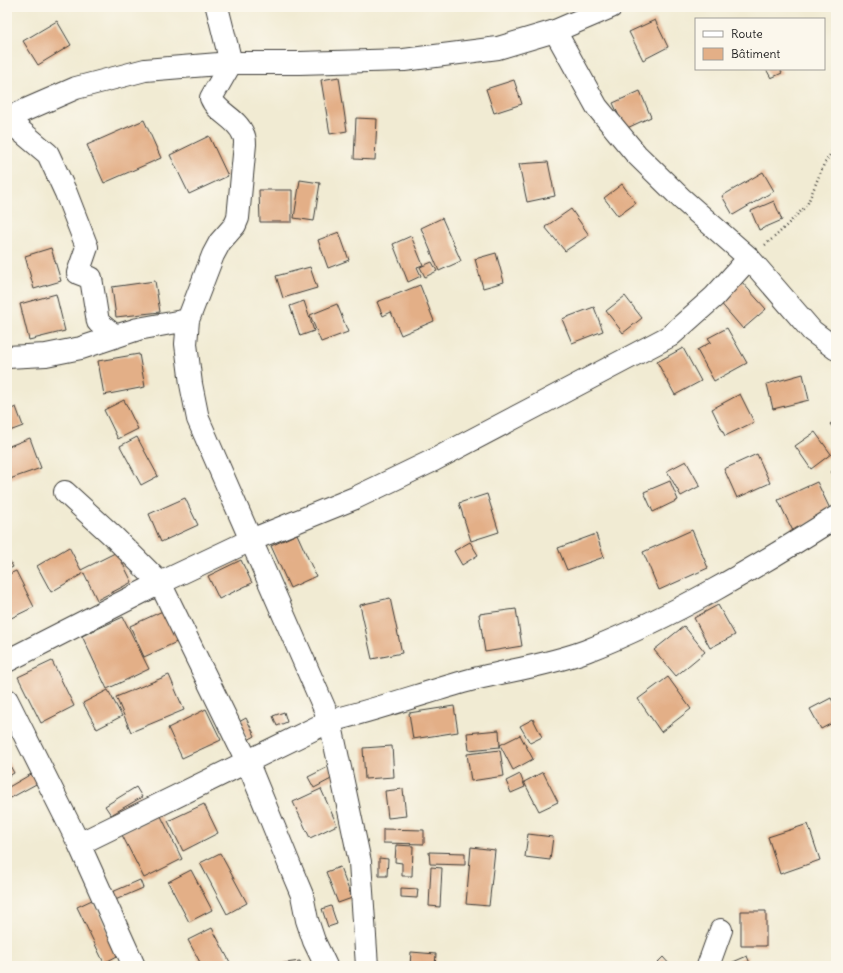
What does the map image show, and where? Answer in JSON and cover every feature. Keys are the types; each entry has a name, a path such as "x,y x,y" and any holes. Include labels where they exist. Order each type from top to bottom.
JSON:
{"street":[{"path":"217,7 231,63 211,98 213,104 238,126 243,134 245,144 238,218 235,225 220,242 213,255 188,320 186,344 191,384 198,419 330,721 360,862 367,966"},
{"path":"222,28 234,7"},
{"path":"7,118 76,88 145,70 231,63 404,60 498,48 554,30 611,7"},
{"path":"554,30 597,107 636,154 682,199 749,258 812,332 836,349"},
{"path":"7,126 16,127 48,154 66,193 87,247 78,273 91,278 98,322 115,336 138,329 188,320"},
{"path":"7,661 251,540 356,498 434,460 670,336 714,297 749,258"},
{"path":"7,357 46,355 81,348 138,329"},
{"path":"65,492 114,537 160,584 247,761 302,895 307,920 314,941 326,966"},
{"path":"79,844 330,721 363,713 464,682 529,668 585,651 668,614 770,558 836,517"},
{"path":"7,700 79,844 134,966"},
{"path":"708,966 721,930"}],"path":[{"path":"749,258 778,234 807,205 824,164 836,146"}],"building":[{"path":"655,20 668,47 643,60 629,32"},
{"path":"57,21 71,45 38,65 23,41"},
{"path":"767,70 780,70 782,73 771,78"},
{"path":"339,77 347,131 330,134 321,80"},
{"path":"514,80 522,104 494,113 486,89"},
{"path":"640,91 651,117 625,129 613,103"},
{"path":"356,118 377,119 375,160 354,159"},
{"path":"144,120 161,158 104,183 87,145"},
{"path":"209,136 228,176 189,194 170,155"},
{"path":"548,162 555,196 527,202 519,164"},
{"path":"763,172 774,191 733,215 722,196"},
{"path":"300,180 320,183 314,221 294,218"},
{"path":"622,184 636,203 618,216 604,198"},
{"path":"259,190 292,190 292,222 260,222"},
{"path":"774,201 782,220 759,230 751,211"},
{"path":"571,209 589,235 565,251 545,227"},
{"path":"442,218 461,261 439,271 421,228"},
{"path":"339,232 349,260 328,268 318,240"},
{"path":"411,236 423,265 417,267 421,276 408,282 393,244"},
{"path":"51,248 61,281 34,289 25,256"},
{"path":"496,253 504,282 483,288 475,259"},
{"path":"432,262 437,271 425,277 420,267"},
{"path":"310,267 317,288 283,298 276,276"},
{"path":"155,281 160,312 116,317 112,287"},
{"path":"741,281 766,309 743,329 719,301"},
{"path":"420,285 434,321 401,335 391,312 383,316 377,302"},
{"path":"56,294 65,331 29,340 20,304"},
{"path":"625,296 642,318 623,333 606,311"},
{"path":"304,301 314,331 300,336 290,306"},
{"path":"337,304 348,332 321,342 310,315"},
{"path":"594,307 603,331 572,343 562,319"},
{"path":"727,328 747,363 714,381 697,350 711,342 708,338"},
{"path":"683,348 701,381 675,395 657,362"},
{"path":"139,354 145,387 104,395 98,361"},
{"path":"803,374 809,400 773,409 767,384"},
{"path":"740,394 754,422 725,436 712,409"},
{"path":"124,400 138,429 118,439 104,410"},
{"path":"16,407 23,426 7,432 7,411"},
{"path":"836,419 836,432 830,424"},
{"path":"815,432 831,454 811,469 795,446"},
{"path":"137,437 158,476 141,485 120,446"},
{"path":"30,438 41,468 7,480 7,447"},
{"path":"757,454 770,483 737,498 724,469"},
{"path":"686,461 700,486 681,496 667,471"},
{"path":"836,467 836,478 831,472"},
{"path":"670,481 678,500 653,512 644,492"},
{"path":"817,482 832,513 793,531 778,500"},
{"path":"487,494 499,532 471,541 459,503"},
{"path":"185,498 198,525 161,542 149,514"},
{"path":"692,530 708,568 659,590 643,552"},
{"path":"297,534 316,576 290,588 271,546"},
{"path":"596,534 604,557 567,570 558,548"},
{"path":"470,542 478,555 462,565 454,551"},
{"path":"69,547 81,570 117,552 132,582 97,600 84,573 51,592 37,566"},
{"path":"7,556 13,567 7,570"},
{"path":"241,560 252,583 219,599 208,576"},
{"path":"16,571 34,607 7,620 7,575"},
{"path":"390,598 402,653 372,659 360,605"},
{"path":"718,605 735,635 710,648 694,618"},
{"path":"167,609 181,640 144,657 130,626"},
{"path":"516,609 522,646 485,652 479,614"},
{"path":"123,617 149,669 107,689 82,636"},
{"path":"684,626 705,652 676,676 654,650"},
{"path":"52,661 74,706 41,723 18,677"},
{"path":"169,675 184,710 131,732 116,697"},
{"path":"668,677 691,709 661,732 638,699"},
{"path":"108,690 122,716 97,729 83,703"},
{"path":"831,698 836,708 836,721 821,729 810,709"},
{"path":"454,706 458,732 413,739 409,713"},
{"path":"206,709 221,740 182,758 168,728"},
{"path":"284,712 287,722 277,726 273,716"},
{"path":"246,718 255,736 248,740 239,722"},
{"path":"533,719 542,737 530,743 520,726"},
{"path":"499,730 500,747 469,750 467,733"},
{"path":"520,735 533,759 513,770 500,745"},
{"path":"392,746 394,777 365,779 363,748"},
{"path":"500,750 504,776 471,781 467,754"},
{"path":"7,760 14,773 7,777"},
{"path":"330,766 335,777 314,788 308,777"},
{"path":"543,772 558,802 539,811 524,782"},
{"path":"33,773 38,783 7,800 7,788"},
{"path":"520,774 525,787 511,793 506,781"},
{"path":"136,787 142,797 111,815 105,806"},
{"path":"321,789 337,825 310,838 293,802"},
{"path":"403,789 406,816 388,818 385,791"},
{"path":"204,804 218,833 183,851 168,821"},
{"path":"160,814 182,859 144,878 121,833"},
{"path":"808,824 820,860 780,874 768,837"},
{"path":"383,829 424,830 424,844 383,843"},
{"path":"528,834 553,837 550,860 525,857"},
{"path":"396,845 413,846 412,876 402,876 402,863 395,862"},
{"path":"471,847 495,850 489,906 466,904"},
{"path":"429,852 465,853 465,865 430,864"},
{"path":"220,853 247,903 227,914 200,863"},
{"path":"379,858 388,859 387,876 379,876"},
{"path":"340,867 352,898 338,903 326,872"},
{"path":"431,867 442,868 440,907 429,906"},
{"path":"191,870 212,910 189,922 168,882"},
{"path":"140,880 143,888 113,901 110,893"},
{"path":"401,888 418,889 417,898 401,897"},
{"path":"92,900 119,955 104,963 77,907"},
{"path":"331,906 337,924 328,927 322,909"},
{"path":"741,911 766,911 766,946 741,946"},
{"path":"212,928 232,966 202,966 188,940"},
{"path":"411,952 436,954 435,966 410,966"},
{"path":"747,956 751,966 724,966"},
{"path":"663,957 671,966 654,966"},
{"path":"300,961 301,966 272,966 272,965"}]}
